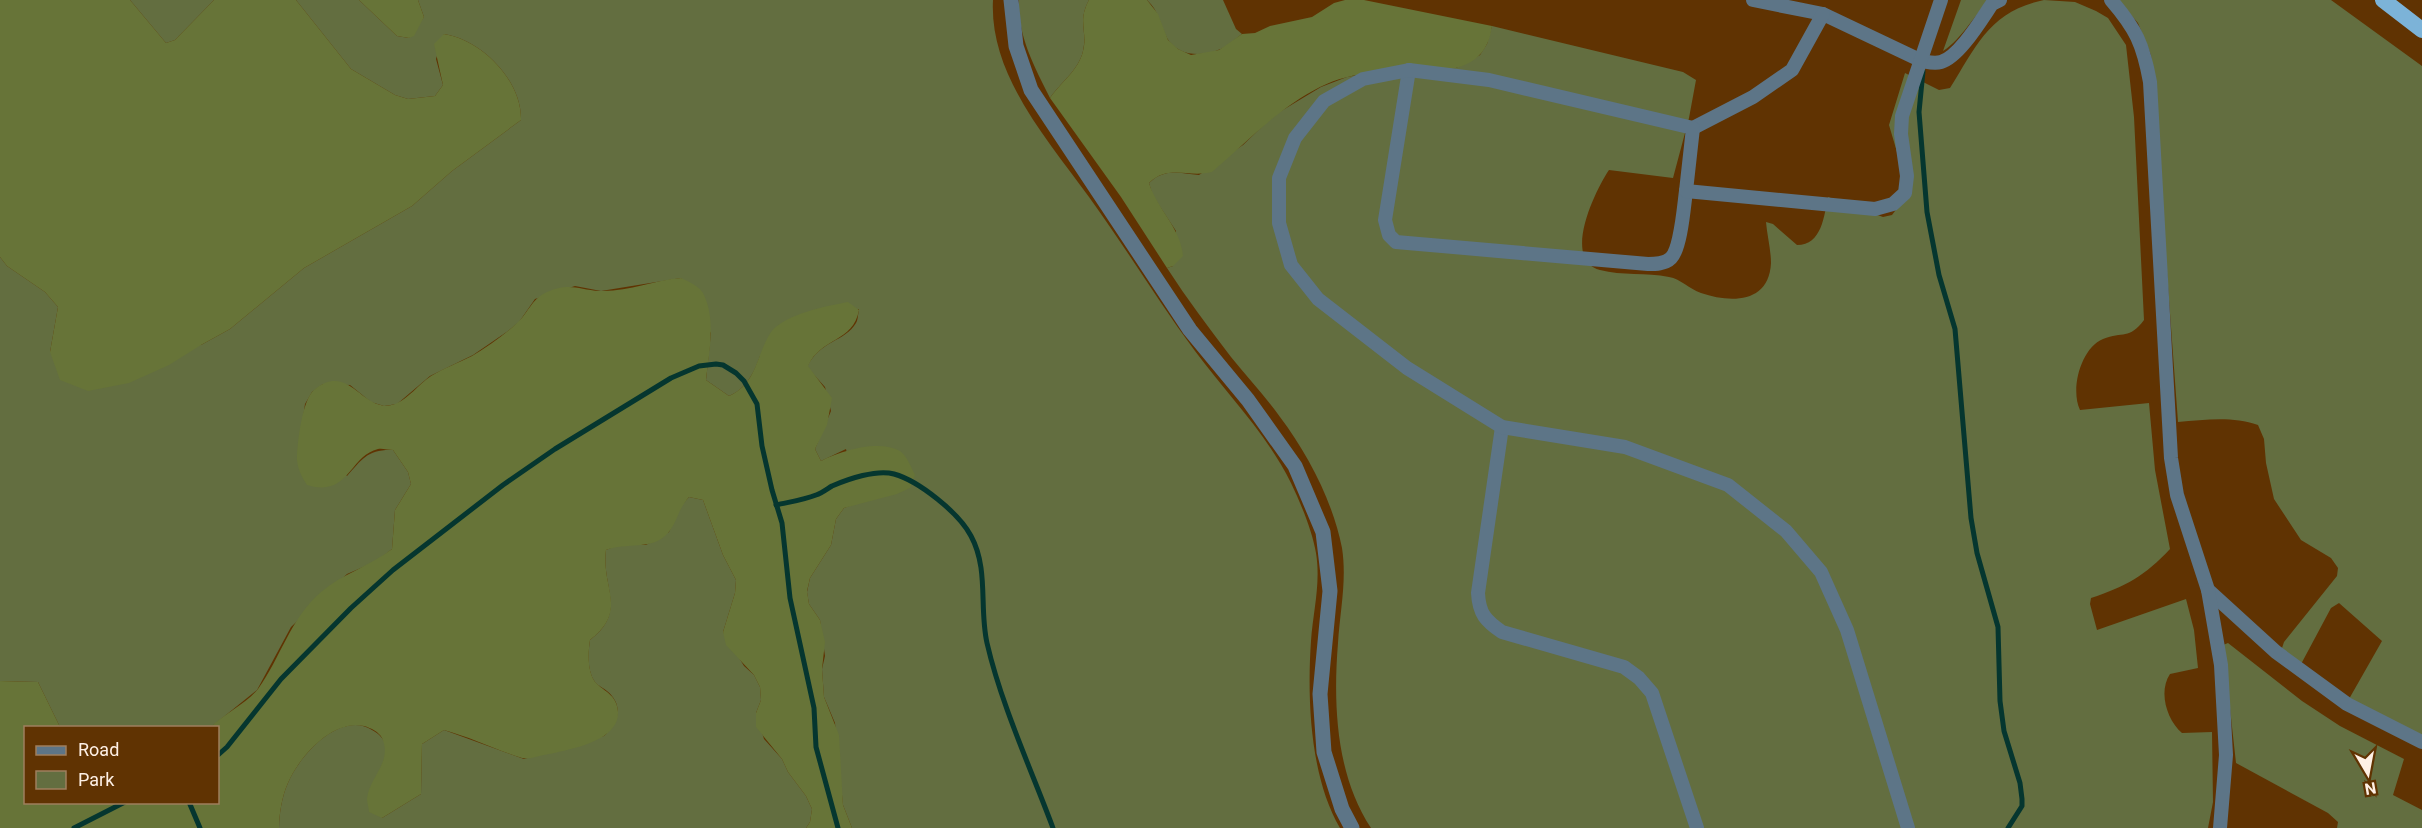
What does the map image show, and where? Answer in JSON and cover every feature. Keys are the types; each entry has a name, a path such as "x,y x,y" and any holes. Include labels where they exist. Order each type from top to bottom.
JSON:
{"highway":[{"path":"2382,0 2422,30"}],"street":[{"path":"1011,0 1016,46 1031,90 1190,330 1248,400 1295,466 1314,510 1323,532 1329,591 1320,694 1324,752 1342,809 1352,828"},
{"path":"1753,0 1822,14 1922,61 1934,63 1944,62 1954,55 1992,4 2000,0"},
{"path":"1686,191 1875,209 1893,204 1905,193 1907,176 1901,134 1902,116 1941,0"},
{"path":"2110,0 2129,22 2144,50 2150,82 2171,458 2177,495 2208,590 2221,665 2226,755 2220,828"},
{"path":"1822,14 1792,70 1753,97 1693,128 1489,80 1409,70 1363,79 1324,101 1295,138 1279,178 1279,223 1291,265 1318,299 1407,368 1502,427 1625,447 1728,485 1786,531 1821,572 1847,630 1908,828"},
{"path":"1409,70 1385,220 1389,235 1396,242 1636,263 1661,263 1672,258 1677,246 1693,128"},
{"path":"1502,427 1478,593 1479,608 1486,621 1502,632 1624,667 1639,678 1652,693 1697,828"},
{"path":"2208,590 2276,652 2347,704 2422,742"}],"green space":[{"path":"0,0 130,0 166,43 175,40 214,0 296,0 351,69 395,95 408,99 435,96 443,85 434,44 444,34 472,44 497,65 515,91 520,105 521,120 452,171 412,206 304,268 230,329 169,365 129,383 88,391 60,380 50,352 58,307 45,292 7,266 0,257"},
{"path":"130,0 214,0 175,40 166,43"},
{"path":"296,0 359,0 397,36 409,38 424,17 418,0 993,0 994,28 1001,54 1024,105 1103,216 1181,332 1270,448 1291,483 1302,508 1312,535 1317,564 1310,664 1313,737 1322,785 1340,828 852,828 843,805 835,723 824,697 822,669 825,656 820,620 809,604 807,592 810,578 831,545 836,519 844,508 857,503 846,449 821,461 815,449 831,411 825,387 807,367 819,351 851,329 857,322 859,309 760,356 749,380 729,396 706,380 711,333 681,278 601,291 575,286 535,299 519,322 508,331 473,355 430,376 397,404 384,406 371,402 350,385 323,384 312,392 305,404 301,432 347,476 366,456 384,450 393,450 408,472 411,484 395,510 392,549 377,561 347,574 291,627 257,690 212,726 60,726 38,682 0,681 0,257 7,266 45,292 58,307 50,352 201,345 230,329 304,268 412,206 452,171 521,120 520,105 507,77 485,54 472,44 458,38 444,34 436,59 443,85 435,96 408,99 395,95 351,69"},
{"path":"359,0 418,0 424,17 414,36 409,38 397,36"},
{"path":"1019,0 1089,0 1083,21 1084,44 1081,58 1050,98 1024,38"},
{"path":"1089,0 1147,0 1158,14 1168,40 1178,49 1191,55 1219,50 1242,34 1255,33 1270,26 1312,17 1334,3 1345,0 1364,0 1492,26 1487,44 1479,56 1467,64 1436,72 1386,72 1353,76 1332,82 1304,96 1276,115 1212,172 1171,173 1156,177 1149,183 1178,236 1183,256 1173,266 1167,268 1121,197 1050,98 1081,58 1084,44 1083,21"},
{"path":"1147,0 1223,0 1236,29 1242,34 1225,47 1211,52 1197,54 1183,52 1171,44 1157,13"},
{"path":"1961,0 1990,0 1956,40 1943,51"},
{"path":"2044,0 2075,2 2096,11 2108,18 2126,45 2134,117 2144,320 2130,333 2103,339 2095,344 2083,360 2076,391 2080,410 2149,403 2155,470 2170,549 2143,573 2125,585 2091,598 2090,604 2097,630 2186,599 2194,630 2198,668 2170,674 2166,681 2165,697 2168,713 2182,733 2212,732 2213,802 2208,828 1371,828 1350,785 1344,763 1337,715 1337,667 1344,572 1342,548 1332,513 1310,463 1290,431 1223,346 1167,268 1173,266 1176,231 1153,196 1149,183 1166,173 1199,175 1243,145 1273,116 1321,87 1347,77 1374,72 1456,68 1480,55 1487,44 1492,26 1683,72 1696,80 1689,118 1673,178 1609,170 1590,207 1582,239 1583,253 1589,264 1600,270 1669,277 1712,296 1735,299 1746,297 1756,293 1769,276 1771,258 1766,222 1773,224 1797,245 1805,244 1817,235 1823,221 1828,197 1883,217 1892,215 1898,207 1907,186 1889,125 1905,73 1939,90 1950,88 1977,44 1998,21 2010,12"},
{"path":"2118,0 2331,0 2422,66 2422,737 2349,699 2382,641 2339,603 2331,608 2300,666 2281,651 2284,642 2337,576 2338,568 2331,558 2301,540 2274,499 2266,463 2264,439 2258,425 2228,420 2178,422 2151,55 2138,23"},
{"path":"681,278 700,289 704,295 711,326 706,380 729,396 738,391 751,377 771,332 786,320 807,312 848,302 859,310 856,321 850,329 821,350 808,366 832,398 827,425 815,449 821,461 860,448 881,446 891,448 900,451 905,456 915,475 910,488 897,494 844,508 836,519 831,545 810,578 807,591 809,604 820,620 825,642 822,669 824,697 839,735 843,805 852,828 806,828 810,822 812,809 806,796 788,772 782,759 756,727 756,713 761,700 760,687 754,675 726,645 723,632 735,593 736,580 723,555 703,500 689,497 671,529 662,539 647,544 606,550 605,564 611,608 602,629 590,640 589,663 591,675 597,684 614,698 618,712 611,730 592,742 525,758 444,730 422,744 421,794 382,818 369,812 367,799 383,762 385,747 377,732 364,726 352,725 329,734 318,742 300,762 284,794 279,828 0,828 0,681 38,682 60,726 24,726 24,804 219,804 219,726 212,726 258,689 301,614 321,592 392,549 395,510 411,484 408,472 393,450 378,449 368,453 332,486 307,485 298,467 297,453 303,412 314,390 327,382 337,381 347,384 374,403 384,406 395,404 431,376 472,356 500,337 520,320 537,299 547,292 562,287 610,291"},
{"path":"689,497 703,500 723,555 736,580 735,593 723,632 760,687 761,700 756,713 764,739 782,759 812,809 810,822 806,828 279,828 283,799 293,772 322,739 347,726 360,725 372,730 381,737 385,744 385,757 372,786 382,818 421,794 422,744 444,730 524,759 604,736 616,720 618,714 616,702 592,678 589,656 590,640 608,619 610,609 605,563 606,550 618,545 646,545 669,532 680,507"},
{"path":"2228,643 2302,701 2340,726 2404,759 2393,795 2422,810 2422,828 2337,828 2338,822 2328,813 2236,763 2223,645"}],"waterway":[{"path":"1923,71 1919,112 1927,212 1939,275 1955,329 1971,518 1977,553 1998,627 2000,701 2004,731 2020,783 2022,799 2022,806 2008,828"},
{"path":"219,754 281,679 351,608 393,570 503,485 555,449 671,378 699,366 716,364 723,365 736,373 744,381 757,404 762,446 782,523 790,598 814,708 816,747 838,828"},
{"path":"776,505 811,497 854,478 887,473 915,483 948,508 965,527 977,549 980,562 985,630 993,666 1017,736 1053,828"},
{"path":"74,828 121,804"},
{"path":"190,804 200,828"}]}
